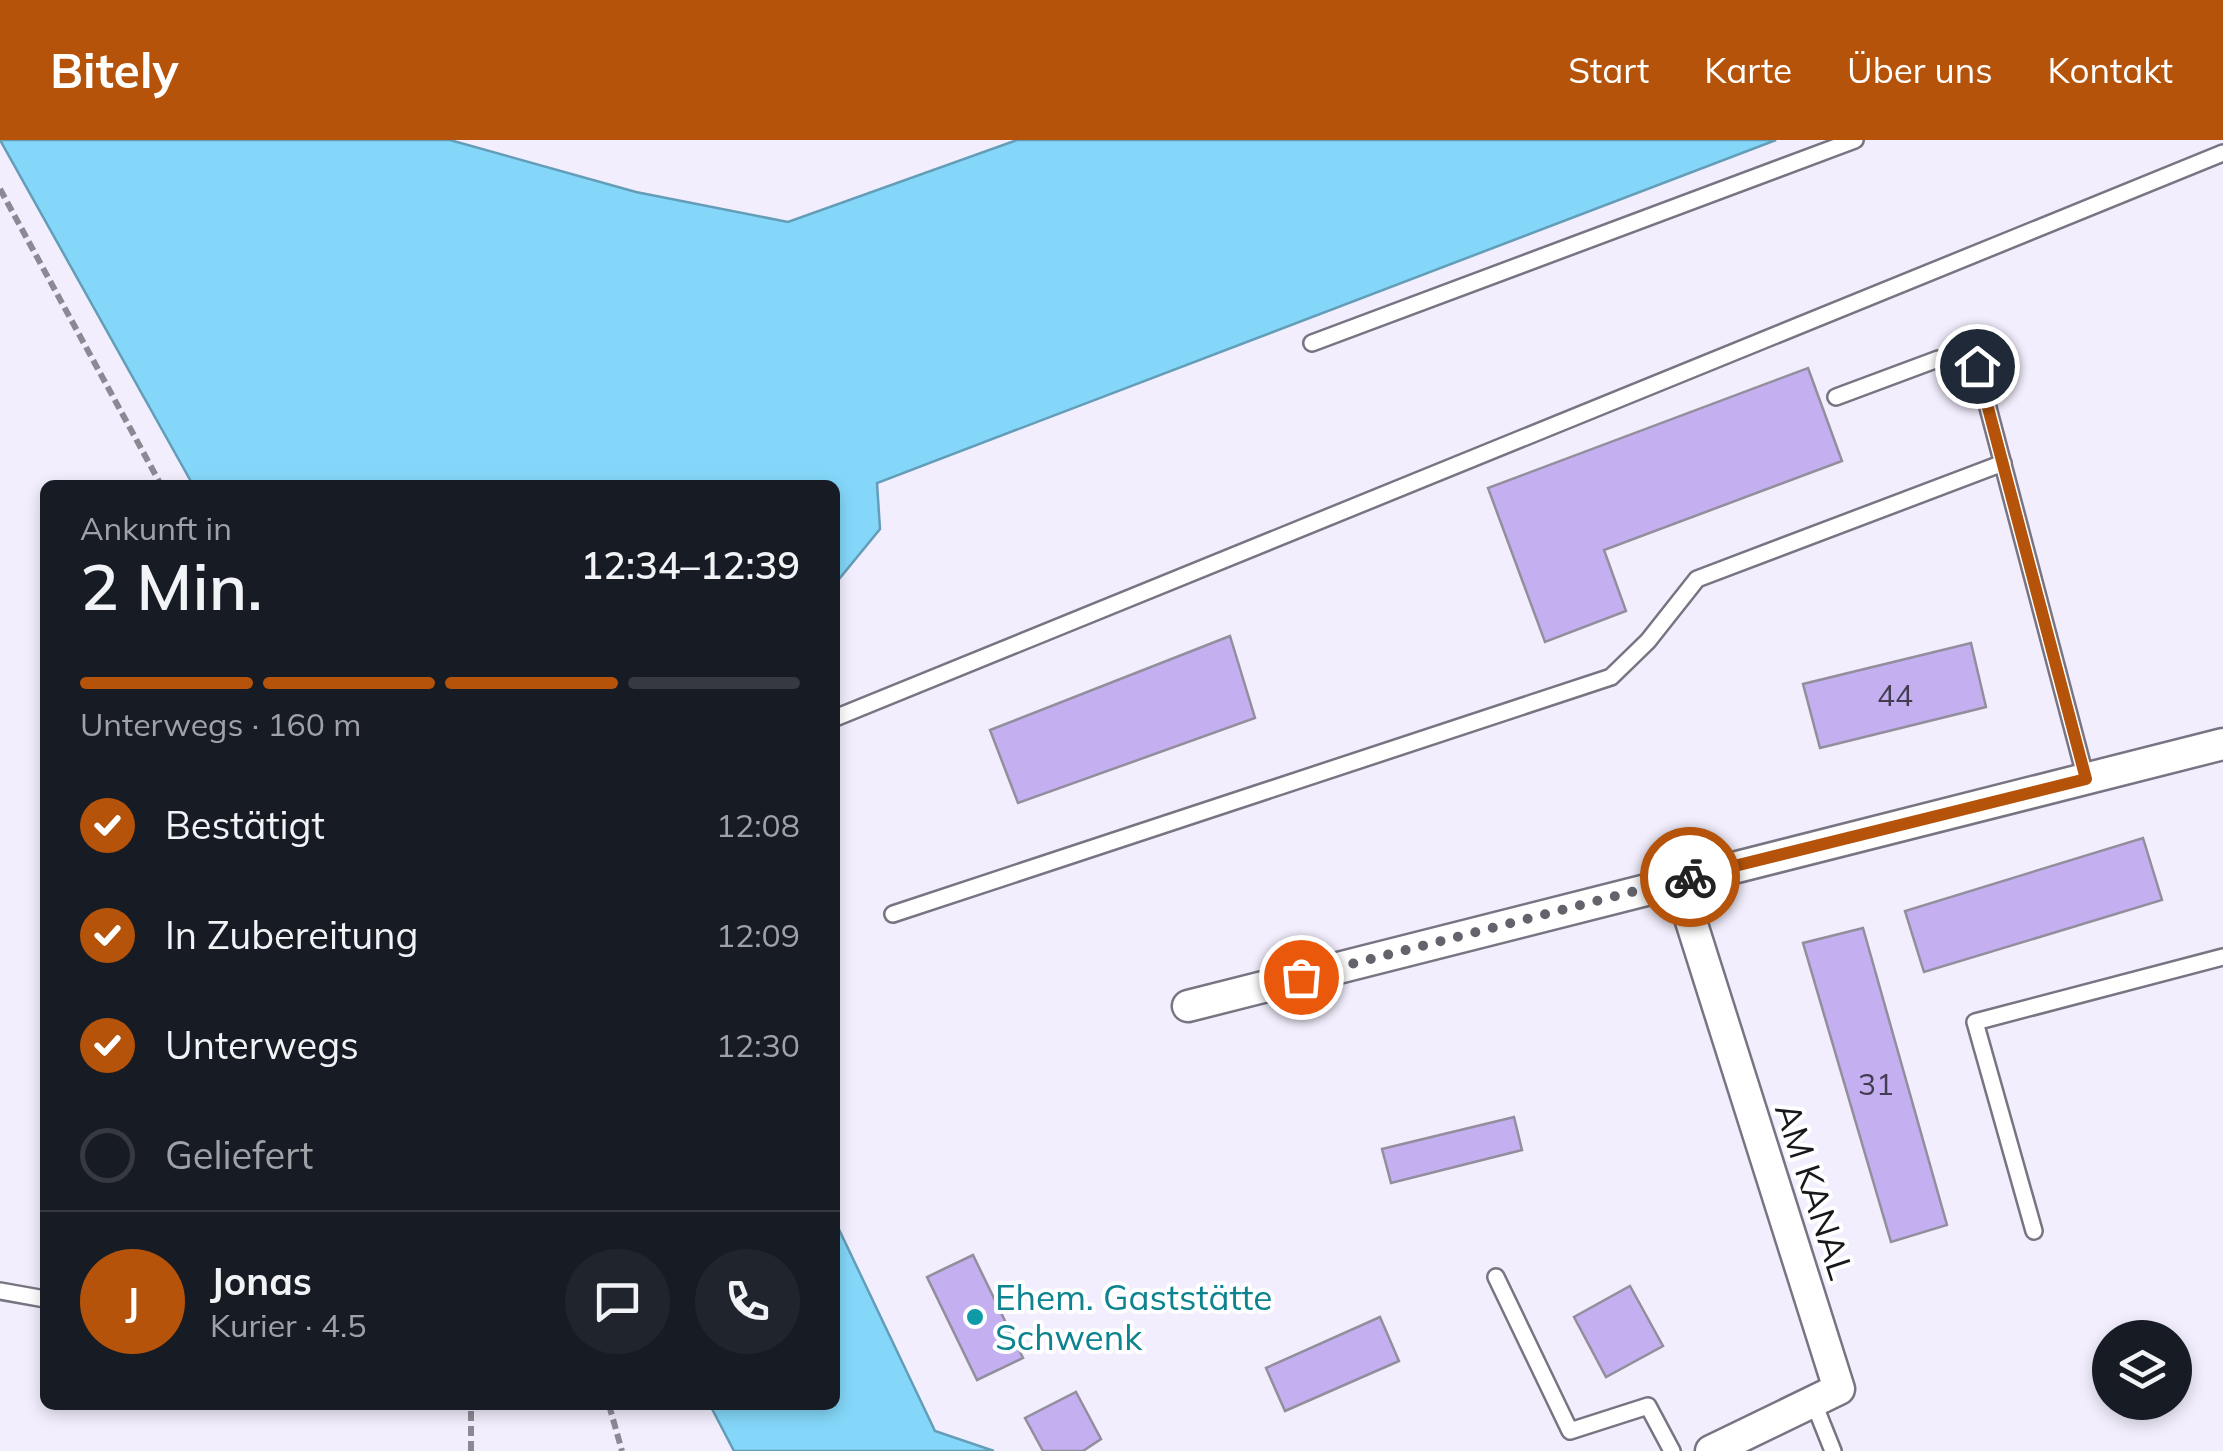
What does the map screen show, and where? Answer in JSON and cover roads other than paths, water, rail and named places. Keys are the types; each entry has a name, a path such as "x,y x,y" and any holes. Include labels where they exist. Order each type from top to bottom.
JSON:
{"street":[{"path":"1188,1006 2223,744"},
{"name":"AM KANAL","path":"1678,880 1839,1389 1813,1401"},
{"path":"1711,1451 1813,1401"}],"lane":[{"path":"1312,343 1855,140"},
{"path":"840,716 2223,153"},
{"path":"1836,396 1938,359 1977,366 2086,779"},
{"path":"893,914 1611,677 1648,641 1697,579 2003,463"},
{"path":"2034,1230 1975,1022 2223,957"},
{"path":"1496,1277 1570,1431 1648,1406 1672,1451"},
{"path":"0,1291 40,1297"},
{"path":"1813,1401 1832,1451"}],"water":[{"path":"0,140 450,140 636,192 788,222 1017,140 1776,140 877,483 880,529 840,578 840,480 190,480"},
{"path":"840,1232 935,1431 994,1451 734,1451 713,1410 840,1410"}],"place":[{"name":"Ehem. Gaststätte Schwenk","path":"975,1317"}]}
